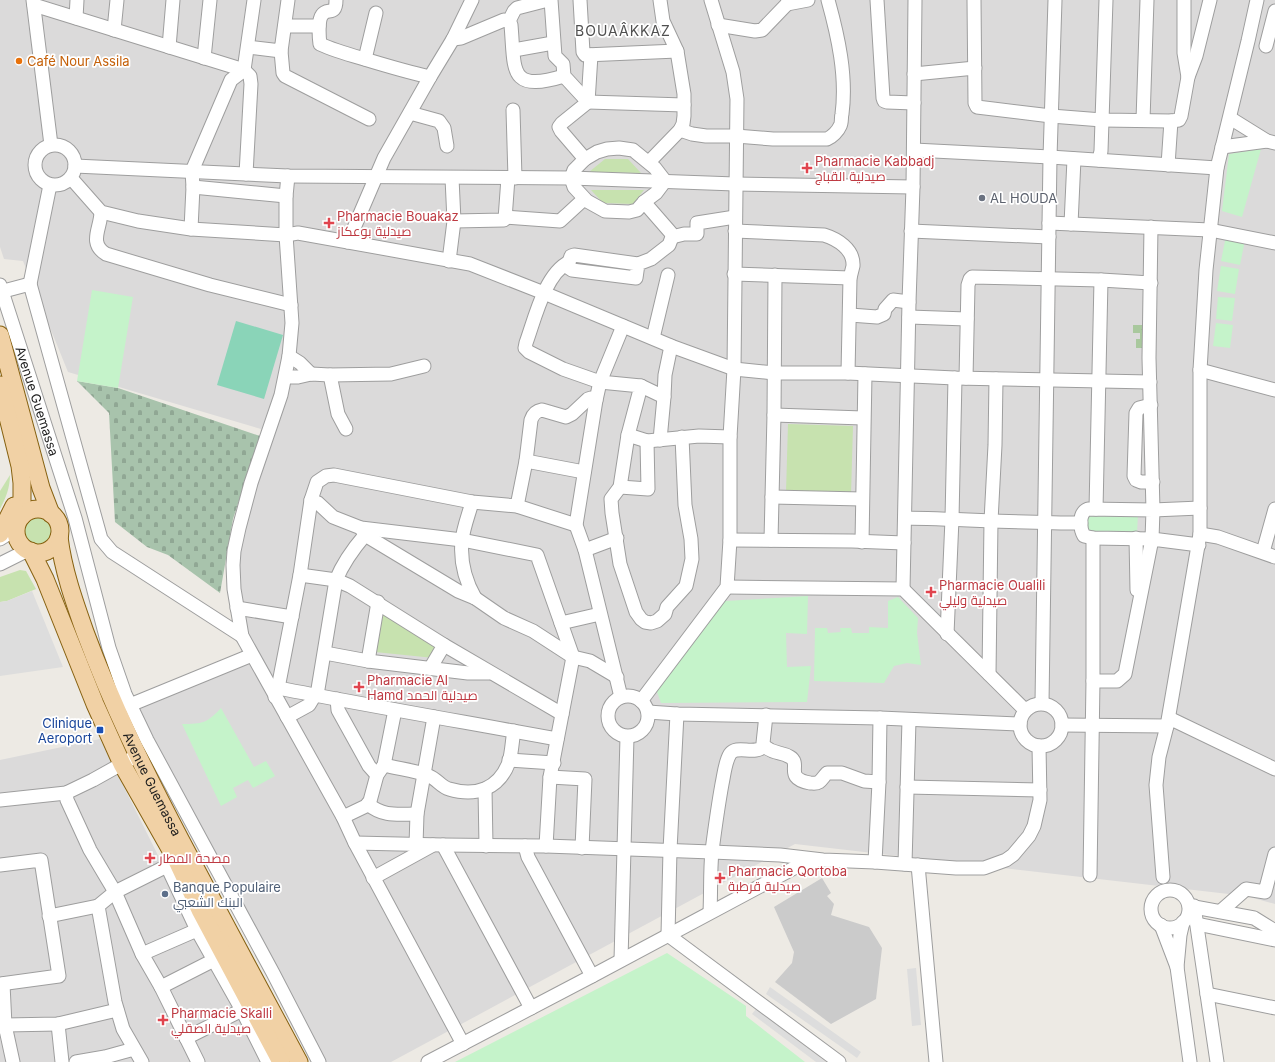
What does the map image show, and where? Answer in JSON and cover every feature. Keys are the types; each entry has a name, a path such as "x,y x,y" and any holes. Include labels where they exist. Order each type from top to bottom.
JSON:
{"main road":[{"name":"Avenue Guemassa","path":"0,335 42,488 51,514"},
{"path":"0,385 20,466 22,483 17,537 29,550 39,552 48,550 55,544 59,537 58,524 51,514 46,511 38,509 29,511 19,522"},
{"path":"0,534 12,512 22,483"},
{"name":"Avenue Guemassa","path":"59,537 65,570 85,631 115,708 129,760 172,863 203,915 281,1062"},
{"name":"Avenue Guemassa","path":"29,550 46,579 95,704 129,760 299,1062"}],"street":[{"path":"76,18 77,0"},
{"path":"114,30 117,0"},
{"path":"169,47 173,0"},
{"path":"204,58 210,0"},
{"path":"191,229 193,187 192,171 231,80 244,70 254,0"},
{"path":"288,0 281,51 283,73 285,76 369,119"},
{"path":"336,0 336,8 323,14 320,26 320,44 328,48 403,71 430,77"},
{"path":"348,242 384,158 453,39 472,0"},
{"path":"508,21 517,8 548,0"},
{"path":"552,0 553,43 555,56 563,64 564,76 588,102"},
{"path":"580,0 582,52 586,55 677,51"},
{"path":"649,162 680,130 683,124 684,94 677,51 663,21 660,0"},
{"path":"641,701 726,587 730,540 730,438 734,369 736,86 711,0"},
{"path":"718,25 755,31 762,30 788,2 808,0"},
{"path":"680,130 706,136 736,136 773,140 827,139 832,137 840,126 844,100 838,39 828,0"},
{"path":"877,0 884,101 914,103"},
{"path":"903,589 914,150 915,0"},
{"path":"974,0 976,107 1051,116 1102,120 1179,120 1188,77 1196,56 1210,0"},
{"path":"1042,703 1050,157 1055,0"},
{"path":"1099,160 1101,151 1106,0"},
{"path":"1143,120 1147,0"},
{"path":"1184,0 1183,44 1188,77"},
{"path":"1190,1062 1177,967 1161,925 1153,916 1152,904 1163,877 1156,785 1159,757 1168,722 1199,539 1200,370 1210,230 1222,147 1257,0"},
{"path":"51,145 34,3 76,18 244,70 250,76 246,174"},
{"path":"1248,41 1271,47 1275,11"},
{"path":"365,59 376,13"},
{"path":"453,39 461,38 504,20 508,21"},
{"path":"508,21 511,25 515,69 522,79 536,82 564,76"},
{"path":"285,26 320,26"},
{"path":"514,50 553,43"},
{"path":"248,47 281,51"},
{"path":"588,102 592,55"},
{"path":"914,74 975,68"},
{"path":"585,159 559,127 588,102 684,105"},
{"path":"506,218 512,178 513,110"},
{"path":"410,113 439,121 444,128 447,146"},
{"path":"1230,118 1271,142"},
{"path":"1168,165 1171,120"},
{"path":"1222,147 1271,142"},
{"path":"51,145 58,145 70,152 74,158 75,166 71,178 60,185 50,185 40,178 35,167 35,161 41,151 51,145"},
{"path":"619,148 633,150 649,162 666,181 656,193 644,202 637,210 629,212 605,211 597,208 584,199 574,187 571,178 574,170 585,159 597,152 619,148"},
{"path":"914,150 1218,168"},
{"path":"1071,224 1074,159"},
{"path":"75,166 288,176 571,178 735,184 913,187"},
{"path":"288,176 286,196 286,235 292,329 286,378 252,483 234,550 234,581 242,636 252,655 277,692 287,717 343,817 373,878 463,1044"},
{"path":"71,178 102,212 138,221 191,229 286,235 298,233 470,264 671,346 734,369 774,373 848,373 960,378 1150,382"},
{"path":"449,261 454,221 452,178"},
{"path":"50,185 30,284 101,539 112,552 242,636"},
{"path":"193,187 286,196"},
{"path":"454,221 504,220 506,218 560,221 584,199"},
{"path":"644,202 668,230 672,237"},
{"path":"102,212 96,240 100,251 106,254 210,285 291,305"},
{"path":"672,237 684,234 697,234 697,223 735,217"},
{"path":"1050,223 1210,230 1275,243"},
{"path":"1093,681 1117,681 1125,674 1152,539 1153,482 1150,382 1151,227"},
{"path":"735,231 824,235 842,244 848,251 853,265 850,278 848,373"},
{"path":"911,231 1049,237"},
{"path":"664,397 641,386 600,382 563,369 529,352 525,348 544,293 556,272 562,266 569,262 569,268 572,270 636,278 638,264 651,259 669,245 672,237"},
{"path":"734,274 850,278"},
{"path":"652,338 668,275"},
{"path":"770,540 774,415 775,275"},
{"path":"947,634 960,378 967,319 968,281 972,277 1048,278 1151,283"},
{"path":"1096,509 1101,280"},
{"path":"1,289 30,284"},
{"name":"Avenue Guemassa","path":"1,289 74,518 109,648 130,705 319,1062"},
{"path":"850,315 877,318 884,314 885,309 893,300 909,302"},
{"path":"909,317 967,319"},
{"path":"621,697 585,550 576,525 600,382 623,326"},
{"path":"660,440 665,375 671,346"},
{"path":"289,356 300,363 311,374"},
{"path":"286,378 311,374 391,374 424,366"},
{"path":"1200,370 1275,390"},
{"path":"862,542 863,418 865,374"},
{"path":"330,375 338,414 346,430"},
{"path":"989,674 991,521 996,378"},
{"path":"641,386 628,436 620,487 611,499 620,564 636,612 645,622 651,623 657,621 665,614 667,607 686,586 692,559 691,539 684,505 682,437"},
{"path":"517,506 526,460 531,420 536,412 547,410 566,417 572,414 588,399 591,398 596,400"},
{"path":"1151,405 1139,408 1136,413 1134,476 1136,480 1141,482 1153,482"},
{"path":"774,415 863,418"},
{"path":"628,436 647,441 682,437 730,438"},
{"path":"620,487 648,489 647,441"},
{"path":"526,460 584,472"},
{"path":"277,692 300,574 311,500 317,482 326,476 334,475 472,502 517,506 576,525"},
{"path":"772,497 862,499"},
{"path":"311,500 318,503 333,517 363,532 458,591 475,598 504,618 532,631 573,657 590,661 617,677"},
{"path":"472,502 462,540 463,570 470,590 475,598"},
{"path":"1200,508 1085,510 1082,516 1081,530 1084,536 1093,538 1199,539 1218,537 1269,554 1275,509"},
{"path":"905,518 952,518 1044,523 1081,522"},
{"path":"0,539 19,522"},
{"path":"363,532 462,540 537,555 573,657 557,739 554,763 550,777 546,846"},
{"path":"287,717 309,705 316,695 325,653 336,580 363,532"},
{"path":"585,550 617,538"},
{"path":"1090,875 1093,681 1093,538"},
{"path":"1136,538 1137,594 1138,600 1140,601"},
{"path":"730,540 904,543"},
{"path":"0,564 29,550"},
{"path":"300,574 336,580 350,586 492,674 562,714"},
{"path":"726,587 903,589 1025,710"},
{"path":"368,661 378,602"},
{"path":"237,608 292,617"},
{"path":"561,623 600,614"},
{"path":"430,667 444,645"},
{"path":"325,653 368,661 492,674"},
{"path":"130,705 252,655"},
{"path":"277,692 316,695 557,739"},
{"path":"630,696 641,701 648,712 648,722 644,730 636,735 627,737 615,732 608,722 609,709 614,702 621,697 630,696"},
{"path":"337,700 338,710 369,766 380,770 424,774 435,779 441,786 468,793 485,789 492,785 501,776 506,769 509,760 514,731"},
{"path":"1042,703 1051,706 1056,710 1061,718 1062,725 1060,734 1056,740 1048,745 1039,746 1030,743 1025,739 1020,730 1020,724 1021,716 1025,710 1032,705 1042,703"},
{"path":"343,817 362,809 368,804 380,770 394,710"},
{"path":"648,712 677,714 880,718 1020,724"},
{"path":"668,935 670,850 677,714"},
{"path":"766,715 764,746 774,753 790,757 793,760 796,778 799,780 817,783 830,772 842,773 864,781 879,782"},
{"path":"416,845 417,814 434,717"},
{"path":"875,862 879,782 880,718"},
{"path":"905,864 909,720"},
{"path":"1062,725 1092,726 1168,722 1275,769"},
{"path":"621,960 627,737"},
{"path":"710,912 712,852 721,790 729,755 733,751 757,750 764,746"},
{"path":"355,843 546,846 625,850 670,850 780,855 823,860 956,868 984,868 1006,860 1022,846 1034,826 1040,790 1039,746"},
{"path":"0,800 66,793 129,760"},
{"path":"509,760 554,763"},
{"path":"550,777 585,779 582,848"},
{"path":"907,786 1040,790"},
{"path":"485,789 486,846"},
{"path":"66,793 67,800 90,850 115,892 142,954 161,987 186,1038 193,1060"},
{"path":"368,804 374,810 382,813 417,814"},
{"path":"373,878 438,845"},
{"path":"438,845 532,1008"},
{"path":"525,846 528,857 592,976"},
{"path":"1221,911 1246,889 1266,892 1275,854"},
{"path":"0,865 41,860 59,976 2,984 3,1026 13,1062"},
{"path":"428,1062 796,867 807,862 823,860"},
{"path":"49,916 98,906 115,892 172,863 197,930 242,1010 268,1062"},
{"path":"918,865 936,1062"},
{"path":"1163,877 1171,886 1184,895 1192,906 1197,924 1217,1062"},
{"path":"1155,898 1163,891 1174,890 1179,892"},
{"path":"98,906 117,1010 123,1029 142,1062"},
{"path":"1192,906 1254,918 1275,931"},
{"path":"1161,925 1172,927 1183,922 1187,918 1192,906"},
{"path":"1177,967 1180,935 1183,922"},
{"path":"1197,924 1275,940"},
{"path":"142,954 197,930"},
{"path":"668,935 839,1062"},
{"path":"161,987 214,960"},
{"path":"1207,994 1275,1008"},
{"path":"3,1026 58,1024 117,1010"},
{"path":"186,1038 242,1010"},
{"path":"58,1024 62,1062"},
{"path":"76,1062 105,1060 134,1049"}],"shaded area":[{"path":"0,0 1275,0 1275,904 1246,896 795,844 391,1062 320,1062 135,710 242,655 228,597 261,429 68,372 23,261 4,259 0,247"},
{"path":"32,591 63,667 0,676 0,602 7,601"},
{"path":"100,739 261,1062 0,1062 0,760"},
{"path":"822,878 831,893 827,896 834,904 831,915 869,927 882,948 876,999 831,1024 775,982 792,963 794,952 774,907"},
{"path":"916,968 921,1025 912,1026 907,969"},
{"path":"770,987 861,1052 857,1058 766,994"},
{"path":"756,1009 826,1062 816,1062 752,1014"}],"green space":[{"path":"1261,149 1242,217 1222,211 1229,154"},
{"path":"605,159 628,159 641,173 589,172"},
{"path":"591,190 644,190 633,204 603,203"},
{"path":"1226,236 1245,240 1240,265 1221,261"},
{"path":"1221,266 1239,269 1235,294 1217,291"},
{"path":"92,290 133,297 118,388 77,381"},
{"path":"1218,297 1235,298 1232,321 1216,319"},
{"path":"236,321 283,335 264,399 217,385"},
{"path":"1216,323 1233,325 1230,348 1213,346"},
{"path":"1133,325 1147,325 1147,348 1136,348 1136,339 1140,339 1140,333 1133,333"},
{"path":"77,381 118,388 260,436 233,519 220,593 168,555 147,547 115,522 109,413"},
{"path":"788,424 853,426 851,494 786,492"},
{"path":"10,475 7,492 0,509 0,491"},
{"path":"1087,512 1138,513 1137,534 1086,534"},
{"path":"37,515 43,516 50,522 53,531 52,537 46,544 37,547 31,546 24,540 21,531 22,525 28,518"},
{"path":"20,570 26,571 36,589 7,601 0,602 0,577"},
{"path":"808,596 807,634 786,633 787,667 811,666 807,702 661,703 656,689 725,601"},
{"path":"898,597 918,618 917,633 921,665 907,663 894,666 884,683 814,681 815,628 827,628 828,633 841,632 840,628 851,628 852,633 869,633 869,627 888,628 888,601"},
{"path":"381,608 440,646 434,658 375,652"},
{"path":"221,708 254,767 266,761 275,776 253,788 248,780 233,788 237,797 221,806 182,724 204,722 212,717"},
{"path":"667,953 746,1006 746,1016 805,1062 455,1062"}],"place":[{"name":"Café Nour Assila","path":"19,61"},
{"name":"Pharmacie Kabbadj صيدلية القباج","path":"807,168"},
{"name":"AL HOUDA","path":"982,198"},
{"name":"Pharmacie Bouakaz صيدلية بوعكاز","path":"329,223"},
{"name":"Pharmacie Oualili صيدلية وليلي","path":"931,592"},
{"name":"Pharmacie Al Hamd صيدلية الحمد","path":"359,687"},
{"name":"Clinique Aeroport","path":"100,730"},
{"name":"مصحة المطار","path":"150,858"},
{"name":"Pharmacie Qortoba صيدلية قرطبة","path":"720,878"},
{"name":"Banque Populaire البنك الشعبي","path":"165,894"},
{"name":"Pharmacie Skalli صيدلية الصقلي","path":"163,1020"}],"district":[{"name":"BOUAÂKKAZ","path":"623,30"}]}
